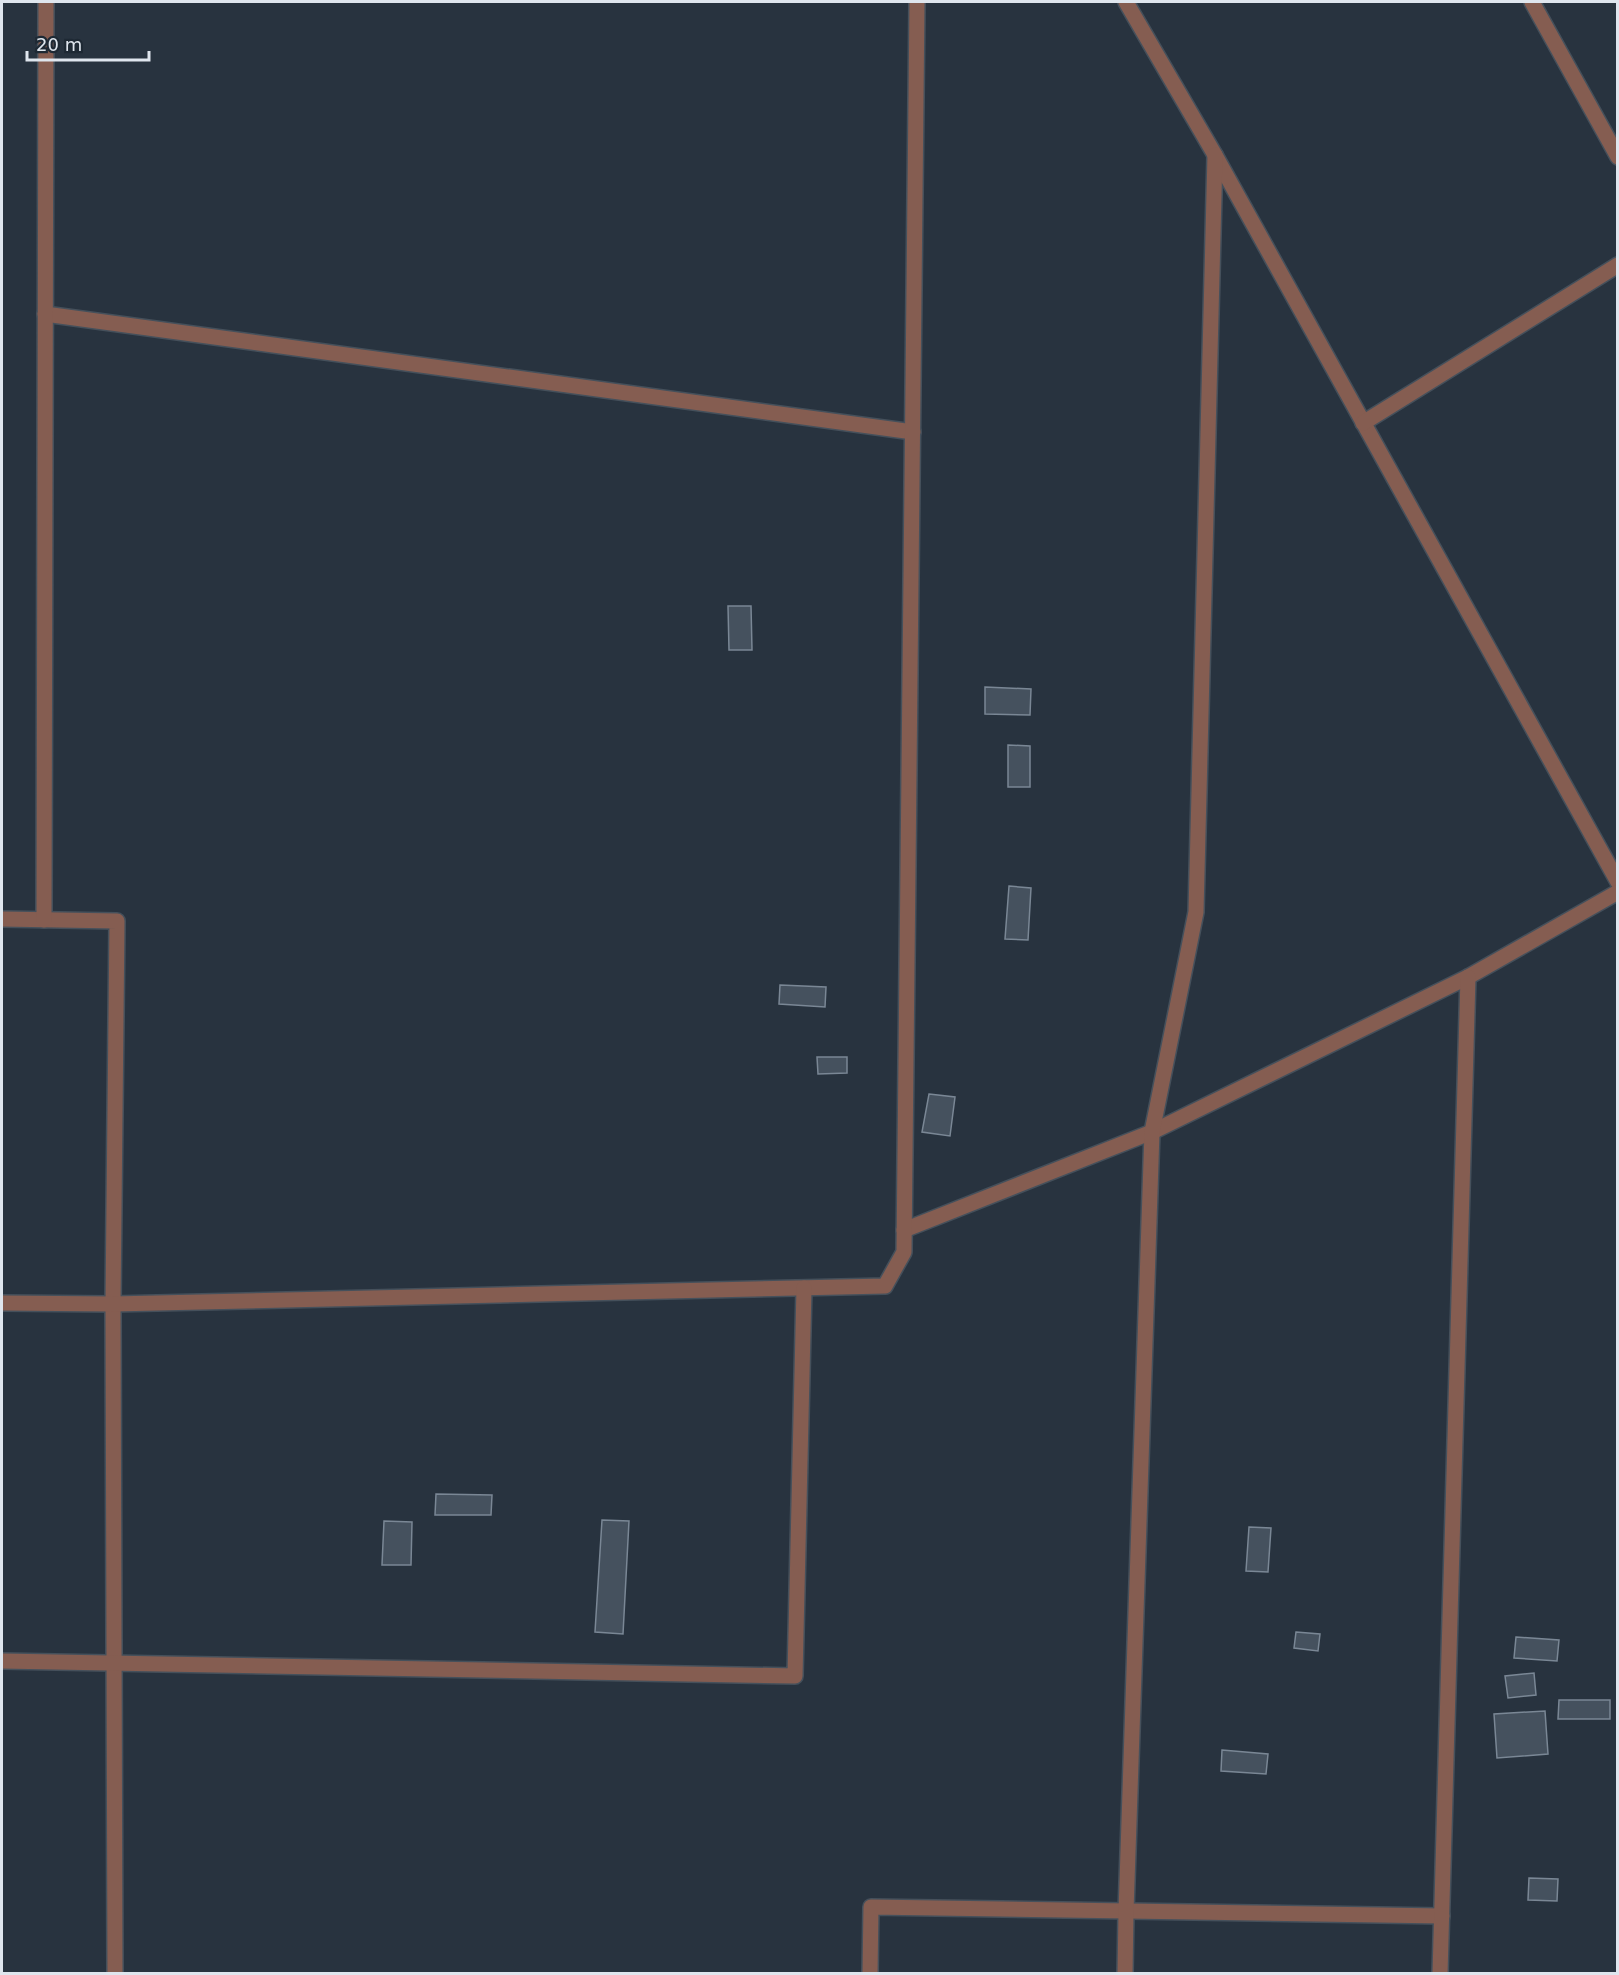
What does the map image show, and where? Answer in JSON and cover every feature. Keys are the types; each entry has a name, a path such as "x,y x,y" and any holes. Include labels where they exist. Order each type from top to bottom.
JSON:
{"street":[{"path":"44,920 46,2"},
{"path":"2,1303 113,1304 885,1286 904,1252 917,2"},
{"path":"1126,2 1215,155 1617,882"},
{"path":"1532,2 1617,157"},
{"path":"1125,1974 1152,1132 1196,912 1215,155"},
{"path":"1363,423 1617,265"},
{"path":"45,314 913,432"},
{"path":"904,1230 1152,1132 1468,977 1617,892"},
{"path":"2,919 117,921 113,1304 115,1974"},
{"path":"1440,1974 1468,977"},
{"path":"2,1661 795,1676 804,1288"},
{"path":"870,1974 871,1907 1442,1916"}],"building":[{"path":"728,606 751,606 752,650 729,650"},
{"path":"985,687 1031,689 1030,715 985,714"},
{"path":"1008,745 1030,746 1030,787 1008,787"},
{"path":"1009,886 1031,888 1028,940 1005,939"},
{"path":"780,985 826,987 825,1007 779,1004"},
{"path":"817,1057 847,1057 847,1073 818,1074"},
{"path":"929,1094 955,1097 950,1136 922,1132"},
{"path":"436,1494 492,1495 491,1515 435,1515"},
{"path":"602,1520 629,1521 623,1634 595,1632"},
{"path":"384,1521 412,1522 411,1565 382,1565"},
{"path":"1249,1527 1271,1528 1268,1572 1246,1571"},
{"path":"1296,1632 1320,1634 1318,1651 1294,1648"},
{"path":"1516,1637 1559,1640 1557,1661 1514,1658"},
{"path":"1534,1673 1536,1695 1508,1698 1505,1676"},
{"path":"1559,1700 1610,1700 1610,1719 1558,1719"},
{"path":"1545,1711 1548,1754 1497,1758 1494,1714"},
{"path":"1222,1750 1268,1754 1266,1774 1221,1771"},
{"path":"1529,1878 1558,1879 1557,1901 1528,1900"}]}
